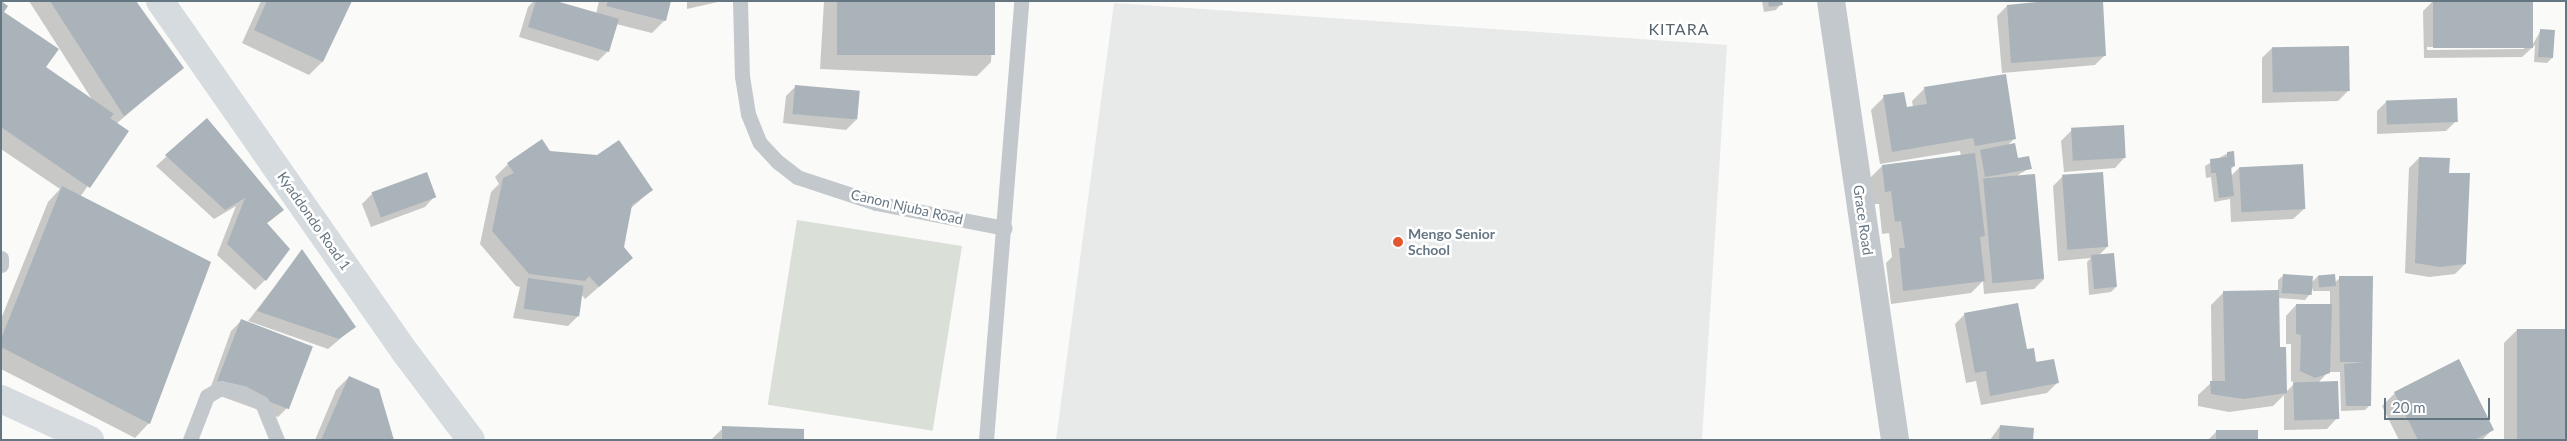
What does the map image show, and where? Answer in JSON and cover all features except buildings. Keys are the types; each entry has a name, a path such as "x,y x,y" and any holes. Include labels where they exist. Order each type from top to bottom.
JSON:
{"street":[{"name":"Kyaddondo Road 1","path":"160,1 405,352 471,440"},
{"name":"Grace Road","path":"1837,6 1895,440"},
{"path":"1,399 90,440"}],"lane":[{"name":"Canon Njuba Road","path":"740,1 742,76 748,114 760,142 778,162 797,177 876,203 1005,228"},
{"path":"986,440 1005,228 1021,1"},
{"path":"1,258 1,265"},
{"path":"190,440 207,396 221,388 243,393 262,403 277,440"}],"shaded area":[{"name":"Mengo Senior School","path":"1114,3 1727,45 1702,440 1056,440"},
{"path":"797,220 962,246 933,431 768,405"}],"place":[{"name":"Mengo Senior School","path":"1398,242"}],"district":[{"name":"KITARA","path":"1679,29"}]}
